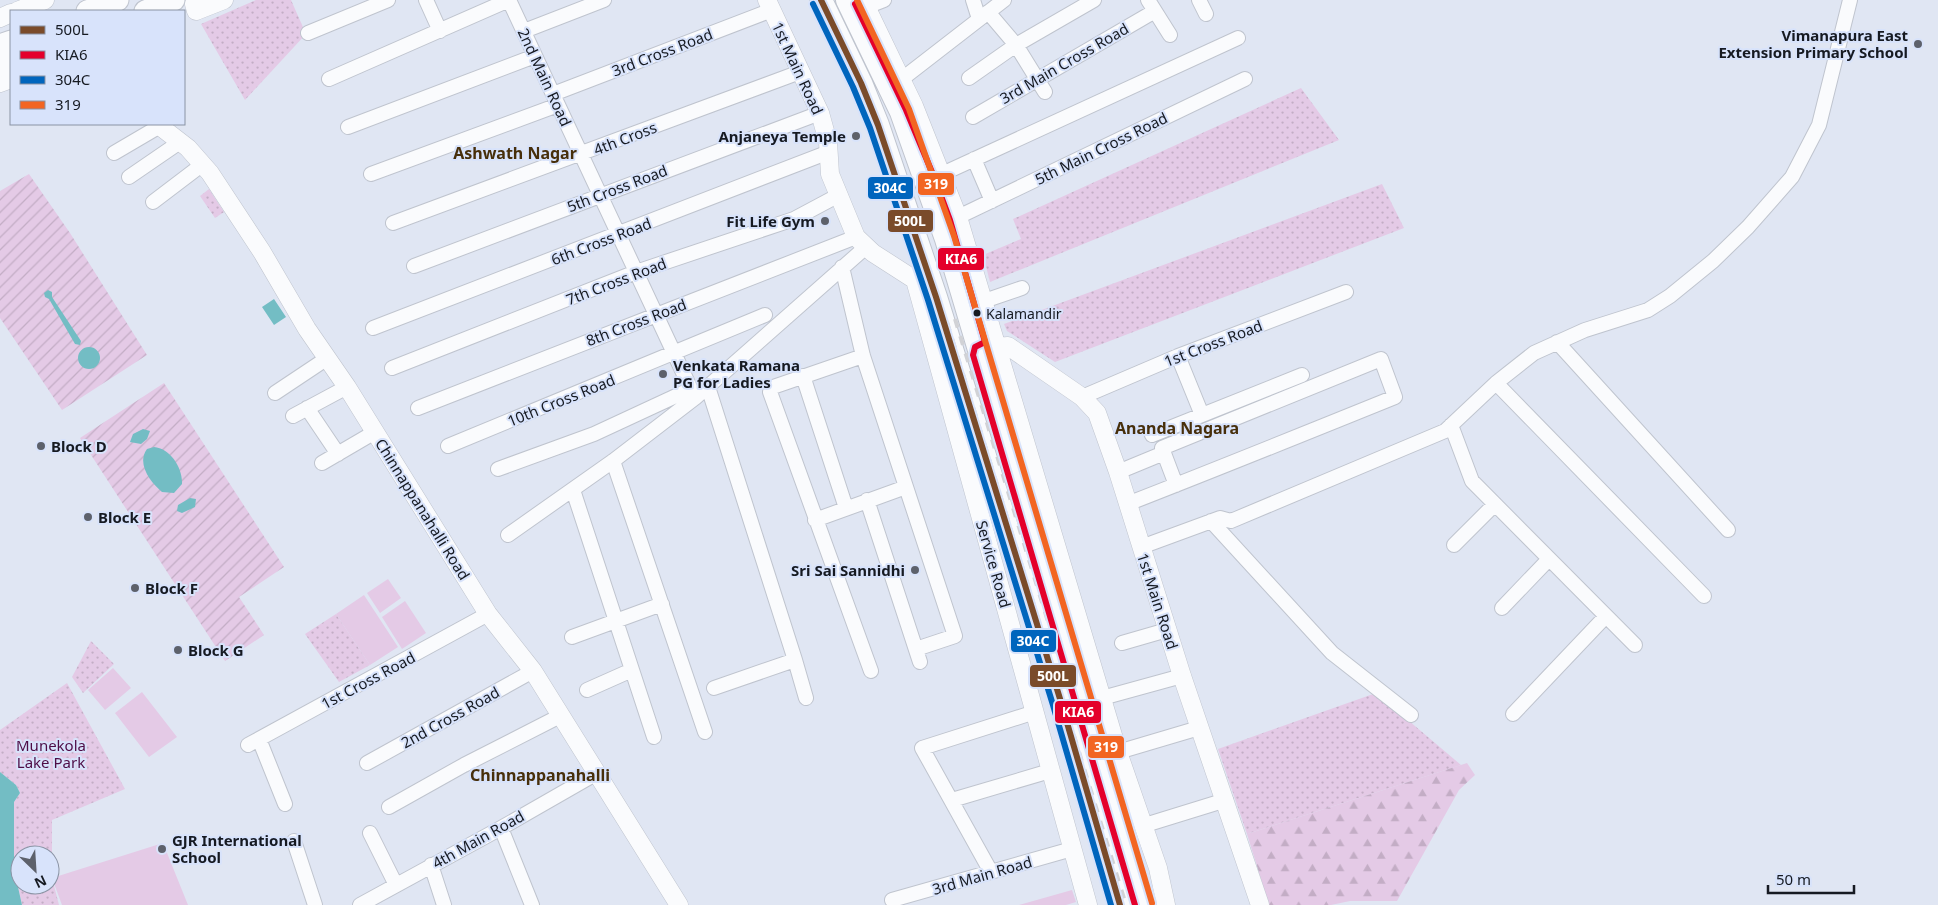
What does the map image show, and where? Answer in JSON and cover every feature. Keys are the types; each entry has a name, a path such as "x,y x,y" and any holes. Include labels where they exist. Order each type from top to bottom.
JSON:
{"highway":[{"path":"821,0 861,83 878,125 923,282 1061,702 1120,905"},
{"path":"859,2 988,350 1144,905"}],"main road":[{"path":"90,10 118,0"},
{"path":"152,10 188,5"}],"street":[{"path":"20,10 45,0"},
{"path":"188,5 224,0"},
{"path":"308,33 388,0"},
{"path":"426,0 440,31"},
{"path":"329,79 509,0"},
{"name":"2nd Main Road","path":"509,0 693,393"},
{"path":"524,31 604,0"},
{"path":"884,0 859,2 902,79 958,217 984,301 988,350 1118,752 1145,825 1166,905"},
{"path":"973,0 983,15 1016,45 1045,92"},
{"path":"902,79 1004,0"},
{"path":"968,78 1016,45 1094,0"},
{"path":"1199,0 1206,14"},
{"path":"1140,547 1220,518 1231,521 1445,431 1496,383 1534,353 1585,330 1648,310 1670,296 1748,227 1792,177 1819,125 1850,0"},
{"name":"1st Main Road","path":"769,5 820,113 829,152 830,174 861,242"},
{"name":"3rd Cross Road","path":"371,174 556,99 769,5"},
{"path":"1151,5 1170,34"},
{"name":"3rd Main Cross Road","path":"973,117 1151,5"},
{"path":"942,174 1238,38"},
{"path":"348,127 535,56"},
{"name":"4th Cross","path":"393,223 582,155 800,72"},
{"name":"5th Main Cross Road","path":"958,217 1245,79"},
{"name":"5th Cross Road","path":"414,266 600,194 820,113"},
{"path":"114,153 158,125"},
{"name":"Chinnappanahalli Road","path":"158,125 180,142 203,164 262,252 326,359 347,387 488,614 534,671 560,716 679,905"},
{"path":"129,177 180,142"},
{"name":"6th Cross Road","path":"373,328 829,152"},
{"path":"974,160 992,201"},
{"path":"154,202 203,164"},
{"name":"7th Cross Road","path":"392,368 636,272 794,219 839,195"},
{"path":"498,469 594,434 708,387 842,267 861,242 923,282"},
{"name":"8th Cross Road","path":"418,408 656,314 861,242"},
{"path":"842,267 863,356 954,636 918,656 867,500"},
{"name":"Service Road","path":"923,282 1050,771 1088,905"},
{"path":"984,301 1022,288"},
{"name":"1st Cross Road","path":"1082,397 1178,356 1346,292"},
{"name":"10th Cross Road","path":"448,446 675,354 765,315"},
{"path":"1557,342 1728,530"},
{"name":"1st Main Road","path":"988,350 1008,346 1082,397 1097,413 1118,472 1140,547 1199,728 1226,800 1260,905"},
{"path":"863,356 773,387 770,392 814,520 871,671"},
{"path":"1178,356 1202,415"},
{"path":"275,393 326,359"},
{"path":"1127,504 1176,485 1395,397 1381,359 1162,448 1176,485"},
{"path":"803,376 846,508"},
{"path":"1152,435 1302,376"},
{"path":"1496,383 1704,596"},
{"path":"293,416 347,387"},
{"path":"708,387 806,698"},
{"path":"508,535 614,461 693,393"},
{"path":"307,408 338,454"},
{"path":"1451,425 1472,481 1636,645"},
{"path":"322,463 375,432"},
{"path":"1118,472 1164,453"},
{"path":"614,461 704,732"},
{"path":"814,520 906,487"},
{"path":"573,490 654,737"},
{"path":"1454,545 1495,504"},
{"path":"1211,521 1332,653 1411,715"},
{"path":"1502,608 1549,559"},
{"path":"572,637 662,604"},
{"name":"1st Cross Road","path":"285,804 254,742 488,614"},
{"path":"1512,714 1606,616"},
{"path":"1122,643 1167,630"},
{"path":"714,688 795,660"},
{"path":"587,690 632,670"},
{"name":"2nd Cross Road","path":"367,763 534,671"},
{"path":"1102,698 1182,676"},
{"path":"991,872 922,748 1035,712"},
{"path":"389,807 464,765 560,716"},
{"path":"1118,752 1199,728"},
{"path":"952,800 1050,771"},
{"name":"4th Main Road","path":"360,905 597,773"},
{"path":"1145,825 1226,800"},
{"path":"501,828 532,905"},
{"path":"370,833 396,885"},
{"path":"294,841 315,905"},
{"name":"3rd Main Road","path":"892,900 1072,849"},
{"path":"431,865 444,905"}],"green space":[{"path":"256,0 291,0 306,34 245,100 201,24"},
{"path":"1301,88 1339,140 990,282 983,255 1021,239 1013,219"},
{"path":"29,174 70,233 147,355 62,410 0,318 0,191"},
{"path":"1382,184 1404,228 1055,362 1007,331 1004,324"},
{"path":"209,189 224,212 215,218 200,196"},
{"path":"164,383 284,567 239,597 264,635 225,661 80,438"},
{"path":"388,579 401,598 380,613 367,593"},
{"path":"364,595 398,647 370,665 336,614"},
{"path":"405,601 426,633 402,649 382,617"},
{"path":"336,614 370,665 339,682 305,634"},
{"path":"91,641 114,664 83,693 72,677"},
{"path":"113,668 131,688 105,710 88,690"},
{"name":"Munekola Lake Park","path":"67,683 125,789 52,820 52,845 14,845 14,802 20,793 16,785 0,772 0,730"},
{"path":"142,692 177,737 149,757 115,713"},
{"path":"1376,693 1461,765 1247,834 1218,749"},
{"path":"1467,763 1475,775 1459,790 1397,901 1350,901 1331,905 1269,905 1247,834"},
{"path":"163,843 188,905 62,905 58,895 60,895 60,875"},
{"path":"1072,890 1076,902 1066,905 1019,905"},
{"name":"Munekola Lake Park","path":"20,895 56,895 59,905 22,905"}],"water":[{"path":"48,290 52,292 52,297 81,341 80,345 75,344 49,299 45,297 44,293"},
{"path":"274,299 286,317 274,325 262,307"},
{"path":"89,347 97,350 100,358 97,366 89,369 81,366 78,358 81,350"},
{"path":"143,429 150,431 147,439 141,444 130,442 133,434"},
{"path":"154,447 165,451 178,466 182,484 174,493 162,492 153,484 146,473 143,461 144,455 147,449"},
{"path":"190,498 196,499 195,507 182,513 177,511 178,505"},
{"path":"0,772 16,785 20,793 14,802 14,845 10,845 10,895 20,895 22,905 0,905"}],"railway":[{"path":"955,319 1135,905"},
{"path":"947,322 1126,905"}],"transit line":[{"name":"500L","path":"821,0 861,83 878,125 936,297 1061,702 1120,905"},
{"name":"319","path":"857,0 909,109 954,236 1152,903"},
{"name":"304C","path":"813,4 853,87 870,128 928,300 1053,705 1111,905"},
{"name":"KIA6","path":"855,4 906,110 950,220 985,342 975,347 973,355 1135,905"}],"place":[{"name":"Vimanapura East Extension Primary School","path":"1918,44"},
{"name":"Anjaneya Temple","path":"856,136"},
{"name":"Fit Life Gym","path":"825,221"},
{"name":"Kalamandir","path":"977,313"},
{"name":"Venkata Ramana PG for Ladies","path":"663,374"},
{"name":"Block D","path":"41,446"},
{"name":"Block E","path":"88,517"},
{"name":"Sri Sai Sannidhi","path":"915,570"},
{"name":"Block F","path":"135,588"},
{"name":"Block G","path":"178,650"},
{"name":"GJR International School","path":"162,849"}],"district":[{"name":"Ashwath Nagar","path":"515,153"},
{"name":"Ananda Nagara","path":"1177,428"},
{"name":"Chinnappanahalli","path":"540,775"}]}
